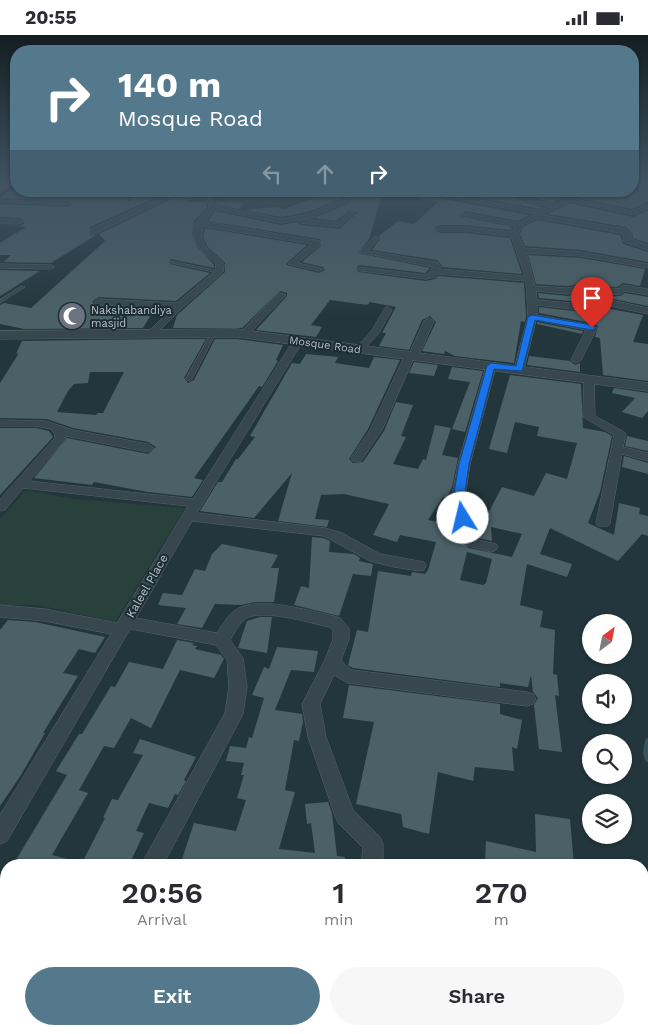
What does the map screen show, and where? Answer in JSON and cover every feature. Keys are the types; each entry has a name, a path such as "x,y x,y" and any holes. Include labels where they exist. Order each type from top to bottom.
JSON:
{"street":[{"path":"94,231 105,226"},
{"path":"153,333 179,306 219,271 220,264 198,241 196,233 198,226"},
{"path":"214,226 317,243 292,264 319,269"},
{"path":"496,226 505,227"},
{"path":"514,234 519,226"},
{"path":"594,226 623,231 627,233 627,240 648,248"},
{"path":"440,229 465,229 514,234"},
{"path":"514,234 527,264 533,302 532,317 519,369"},
{"path":"362,269 426,277 432,275 434,271 436,266 434,263 363,252 375,238"},
{"path":"521,250 581,254 648,266"},
{"path":"0,266 51,267"},
{"path":"434,271 530,283 566,291 579,289 602,292 620,291 623,288 648,292"},
{"path":"244,334 282,295"},
{"path":"533,302 582,307 588,306 590,301 601,301 648,311"},
{"path":"98,302 179,306"},
{"path":"360,350 376,331 388,310"},
{"path":"532,317 592,328 576,359"},
{"path":"357,458 376,430 429,321"},
{"name":"Mosque Road","path":"0,335 244,334 648,387"},
{"name":"Kaleel Place","path":"0,834 189,516 298,341"},
{"path":"491,366 464,464 457,505 474,543 491,547"},
{"path":"588,379 589,417 620,434 603,523"},
{"path":"0,423 51,424 70,433 148,448"},
{"path":"0,507 60,437 59,429"},
{"path":"617,449 648,457"},
{"path":"20,484 80,492 197,503"},
{"path":"189,516 325,532 337,535 368,555 381,560 419,566"},
{"path":"221,640 238,616 250,609 277,611 334,622 342,628 341,639 333,660 311,704 317,737 345,816 374,844 373,859"},
{"path":"0,611 45,615 221,640 235,658 238,687 234,714 155,859"},
{"path":"333,660 339,670 348,676 527,699"}],"lane":[{"path":"172,262 219,271"},
{"path":"0,302 23,287"},
{"path":"189,379 214,333"}],"green space":[{"path":"26,490 74,499 185,508 115,622 38,605 0,605 0,519"}],"building":[{"path":"8,226 93,226 90,227 90,234 96,235 51,263 4,262 11,255 0,255 0,243 26,227"},
{"path":"116,226 193,226 192,234 197,246 214,265 214,268 171,259 169,261 170,264 210,273 176,301 98,297 92,302 98,307 168,310 163,314 152,313 143,328 24,329 0,324 0,305 4,303 31,308 105,241 99,234"},
{"path":"237,226 307,226 339,229 343,226 373,226 369,239 358,253 430,268 425,273 359,265 357,267 358,272 426,281 435,279 438,276 524,283 526,316 525,322 521,321 514,363 455,356 445,351 444,354 422,351 436,322 430,316 422,320 409,350 379,346 386,333 382,333 396,307 370,302 367,305 330,300 311,325 322,327 316,337 256,330 287,296 287,293 280,291 242,328 173,328 177,315 225,272 225,263 208,247 203,238 205,228 307,245 286,265 319,273 325,270 323,267 302,262 321,246 320,239"},
{"path":"392,226 439,226 434,228 440,233 465,233 510,238 522,274 442,267 437,260 372,250 380,239 379,236"},
{"path":"471,226 505,226 512,227 511,230"},
{"path":"568,226 620,235 623,244 648,252 648,262 581,250 525,246 520,234 523,227"},
{"path":"618,226 648,226 648,243 633,238 632,233 626,227"},
{"path":"528,255 581,258 645,269 640,286 623,283 617,287 579,284 567,286 536,284"},
{"path":"0,270 40,271 0,296"},
{"path":"538,293 567,296 579,294 598,296 587,297 582,302 539,298"},
{"path":"625,293 648,297 648,306 604,297 620,296"},
{"path":"594,306 643,315 633,342 648,344 648,381 603,375 600,338 595,337 598,326 592,323 539,313 539,307 582,312 591,310"},
{"path":"537,322 583,331 582,334 537,324"},
{"path":"206,339 184,378 188,383 194,380 215,339 237,339 283,345 276,360 278,361 262,387 259,386 194,478 203,480 192,497 148,492 94,482 92,485 34,478 67,438 148,454 156,447 148,442 73,428 47,419 0,418 0,383 19,353 16,354 22,341","holes":["90,372 124,372 103,413 96,415 57,412 74,384 88,383"]},
{"path":"306,354 338,357 335,363 369,368 374,357 400,360 368,429 349,459 353,463 363,462 384,431 396,402 413,405 401,436 406,437 393,464 418,469 423,459 426,460 435,425 451,428 442,455 458,458 452,487 447,497 443,497 428,520 457,526 468,548 512,557 522,534 491,527 492,541 479,538 476,529 480,518 485,519 502,487 534,496 546,473 567,479 577,443 537,436 539,427 515,422 507,453 489,449 510,375 581,384 583,428 605,432 612,436 600,492 588,523 614,535 619,503 640,508 639,514 648,516 648,536 642,534 618,561 550,528 540,554 572,564 567,577 527,564 520,605 543,611 540,627 555,630 553,674 557,675 559,696 555,695 562,752 539,749 534,705 538,698 533,692 531,675 528,687 500,683 500,687 353,668 348,665 357,630 368,632 378,571 411,576 412,572 425,574 428,570 436,542 400,535 397,542 373,535 389,504 344,494 321,495 315,519 329,520 327,527 278,521 292,473 254,518 200,511 218,482 222,482 236,459 238,459 255,437 250,436 292,363 300,364","holes":["467,552 492,559 486,583 483,585 460,580"]},
{"path":"529,356 570,361 575,365 580,363 580,372 527,365"},
{"path":"414,362 438,365 434,376 409,373"},
{"path":"452,367 483,371 465,432 452,429 470,382 448,379"},
{"path":"614,388 648,393 648,411 642,418 622,412 635,398 612,393"},
{"path":"0,428 36,428 49,431 53,437 0,495"},
{"path":"627,436 648,441 648,451 625,446"},
{"path":"624,456 648,463 648,474 622,467"},
{"path":"312,537 330,541 329,552 354,554 360,558 359,561 373,564 371,576 353,574 339,616 294,605 301,586 309,588"},
{"path":"222,544 278,555 271,568 279,568 274,602 255,602 241,605 215,604 202,628 177,624 186,608 158,605 163,593 182,595 195,569 205,571 212,554"},
{"path":"260,617 272,617 267,653 238,648 247,621"},
{"path":"8,620 35,622 105,637 95,653 79,649 63,673 78,676 43,733 45,733 21,775 0,806 0,630"},
{"path":"177,640 194,643 192,645 197,646 195,649 221,655 224,659 214,678 180,670 151,728 131,718 114,748 104,746 79,790 88,793 52,855 67,859 17,859 67,775 56,771 79,734 82,734 111,686 115,687 129,662 163,669"},
{"path":"277,647 318,651 314,672 291,670 275,710 302,714 303,722 299,741 294,740 285,790 295,792 279,849 315,853 311,823 307,824 305,804 328,802 332,813 337,856 345,857 345,859 182,859 194,823 236,831 246,800 237,798 244,775 241,775 244,763 226,761 230,746 246,748 249,737 252,738 264,698 252,695 264,667 269,669"},
{"path":"349,685 500,704 500,714 522,720 517,749 512,747 514,771 475,767 473,781 438,772 429,834 403,827 401,814 356,804 374,722 343,718"},
{"path":"140,739 196,757 184,780 186,781 178,795 175,794 168,808 149,803 136,831 144,833 132,859 84,859 105,818 103,818 112,799 118,800 143,755 133,753"},
{"path":"535,814 570,819 573,859 485,859 486,841 536,852"}],"waterway":[{"path":"648,741 646,753 648,759"}],"place":[{"name":"Nakshabandiya masjid","path":"72,316"}],"route":[{"path":"463,518 457,505 464,464 491,366 519,369 532,317 592,328"}]}
